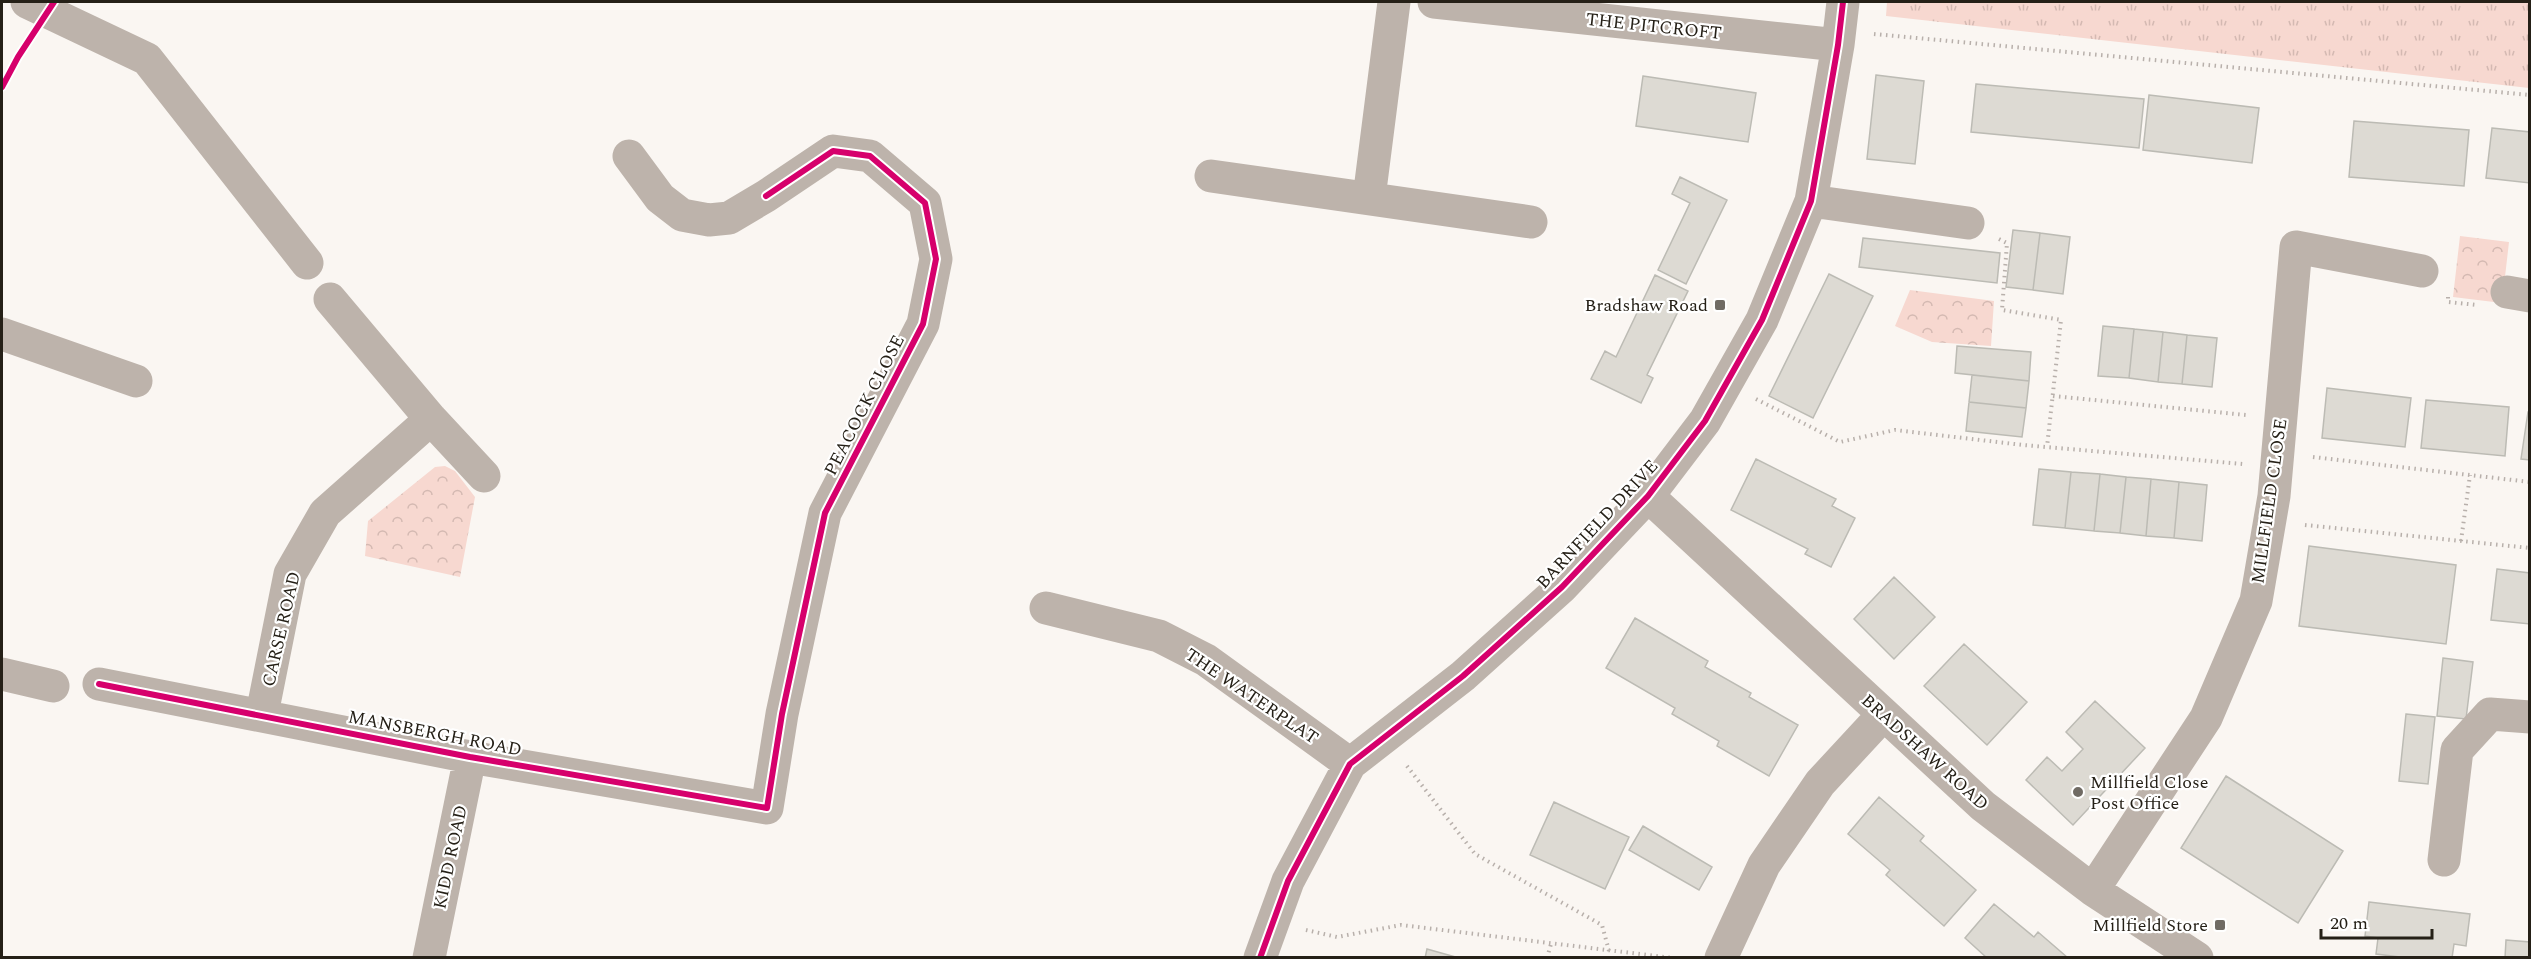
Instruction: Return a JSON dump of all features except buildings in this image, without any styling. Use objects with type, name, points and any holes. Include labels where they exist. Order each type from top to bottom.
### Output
[{"type":"street","points":[[27,2],[147,59],[307,263]]},
{"type":"street","points":[[1369,198],[1394,2]]},
{"type":"street","name":"THE PITCROFT","points":[[1434,2],[1840,26]]},
{"type":"street","name":"BARNFIELD DRIVE","points":[[1260,957],[1288,881],[1350,764],[1463,676],[1553,595],[1648,496],[1706,421],[1762,320],[1811,201],[1840,26]]},
{"type":"street","name":"PEACOCK CLOSE","points":[[629,156],[660,198],[682,215],[708,220],[729,218],[832,151],[870,156],[925,203],[936,260],[923,324],[825,513],[783,714],[767,808]]},
{"type":"street","points":[[1211,176],[1531,222]]},
{"type":"street","points":[[1811,201],[1968,223]]},
{"type":"street","name":"MILLFIELD CLOSE","points":[[2092,890],[2206,718],[2256,601],[2277,460],[2296,247],[2422,271]]},
{"type":"street","points":[[330,298],[431,420],[484,476]]},
{"type":"street","points":[[2,334],[136,381]]},
{"type":"street","name":"CARSE ROAD","points":[[261,714],[290,574],[325,513],[431,420]]},
{"type":"street","name":"BRADSHAW ROAD","points":[[1648,496],[1983,806],[2092,890],[2197,957]]},
{"type":"street","name":"THE WATERPLAT","points":[[1046,608],[1159,636],[1206,660],[1350,764]]},
{"type":"street","points":[[2,674],[53,686]]},
{"type":"street","name":"MANSBERGH ROAD","points":[[99,684],[261,714],[470,757],[767,808]]},
{"type":"street","points":[[2444,860],[2457,750],[2490,714],[2529,717]]},
{"type":"street","points":[[1721,957],[1764,865],[1820,783],[1883,715]]},
{"type":"street","name":"KIDD ROAD","points":[[429,957],[470,757]]},
{"type":"path","points":[[1840,26],[2529,95]]},
{"type":"path","points":[[1968,223],[2007,243],[2002,310],[2061,320],[2047,447]]},
{"type":"path","points":[[2422,271],[2450,285],[2448,302],[2505,309],[2518,294]]},
{"type":"path","points":[[1727,384],[1840,441],[1895,430],[2047,447],[2277,460],[2470,475],[2529,482]]},
{"type":"path","points":[[2053,396],[2281,418]]},
{"type":"path","points":[[2461,541],[2470,475]]},
{"type":"path","points":[[2269,521],[2529,548]]},
{"type":"path","points":[[1385,737],[1475,854],[1602,925],[1609,951]]},
{"type":"path","points":[[1272,922],[1337,937],[1401,925],[1673,957]]},
{"type":"path","points":[[1547,957],[1551,944]]},
{"type":"green space","points":[[1887,2],[2529,2],[2529,88],[1886,16]]},
{"type":"green space","points":[[2460,236],[2509,242],[2502,303],[2453,297]]},
{"type":"green space","points":[[1910,290],[1994,301],[1991,346],[1932,342],[1895,326]]},
{"type":"green space","points":[[445,466],[455,471],[475,497],[460,577],[365,556],[368,521],[435,467]]},
{"type":"cycle path","points":[[2,87],[18,57],[54,2]]},
{"type":"cycle path","points":[[1260,958],[1288,881],[1350,764],[1463,676],[1562,587],[1648,496],[1705,421],[1762,320],[1811,201],[1838,45],[1843,2]]},
{"type":"cycle path","points":[[99,684],[470,757],[767,808],[782,714],[825,513],[923,324],[936,259],[925,203],[870,156],[833,151],[766,196]]},
{"type":"place","name":"Bradshaw Road","points":[[1720,305]]},
{"type":"place","name":"Millfield Close Post Office","points":[[2078,792]]},
{"type":"place","name":"Millfield Store","points":[[2220,925]]}]
